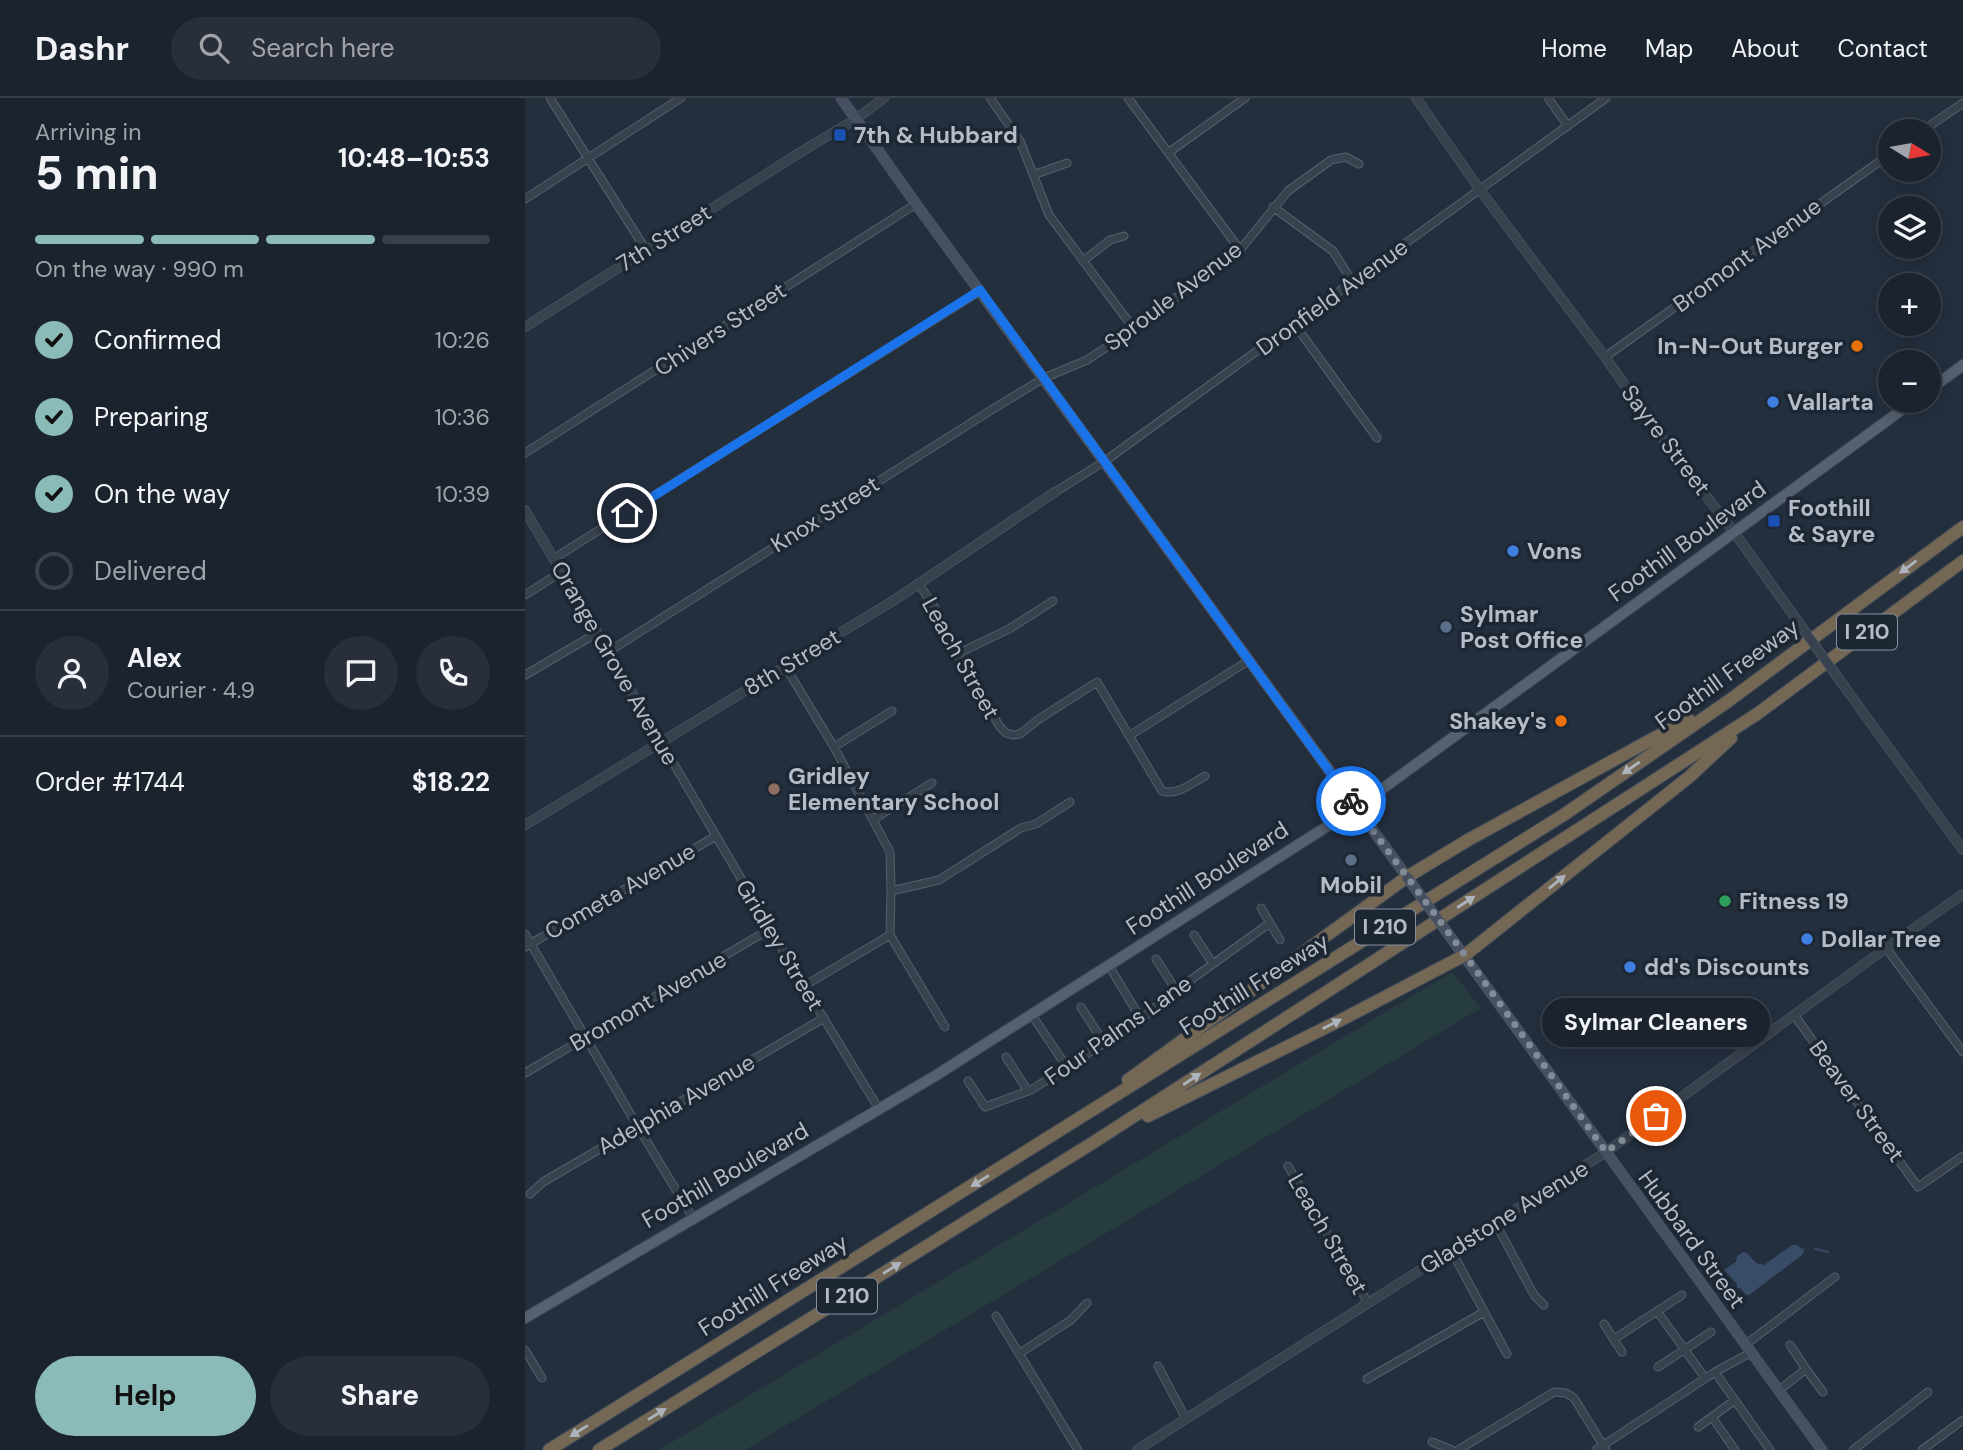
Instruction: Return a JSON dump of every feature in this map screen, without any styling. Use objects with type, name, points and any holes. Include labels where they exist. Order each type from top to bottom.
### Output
[{"type":"highway","name":"Foothill Freeway","points":[[548,1450],[1565,814],[1727,702],[1963,527]]},
{"type":"highway","name":"Foothill Freeway","points":[[599,1450],[1094,1142],[1757,714],[1963,561]]},
{"type":"highway","points":[[1038,1145],[1407,877],[1542,799],[1727,702]]},
{"type":"highway","points":[[1094,1142],[1341,1020],[1465,955],[1689,777],[1757,714]]},
{"type":"main road","name":"Hubbard Street","points":[[841,98],[1822,1450]]},
{"type":"main road","points":[[1941,381],[1963,365]]},
{"type":"main road","name":"Foothill Boulevard","points":[[525,1318],[879,1109],[1356,808],[1898,413]]},
{"type":"street","points":[[550,98],[646,250]]},
{"type":"street","points":[[525,199],[681,98]]},
{"type":"street","name":"7th Street","points":[[525,327],[856,119],[884,98]]},
{"type":"street","points":[[990,98],[1020,141],[1049,215],[1134,329]]},
{"type":"street","points":[[1128,98],[1240,250]]},
{"type":"street","points":[[1168,153],[1245,98]]},
{"type":"street","name":"Sayre Street","points":[[1416,98],[1480,190],[1734,532],[1963,850]]},
{"type":"street","points":[[1548,98],[1568,125]]},
{"type":"street","name":"Dronfield Avenue","points":[[1055,492],[1105,461],[1607,98]]},
{"type":"street","points":[[1940,119],[1963,103]]},
{"type":"street","name":"Sproule Avenue","points":[[1044,379],[1087,360],[1134,329],[1240,250],[1288,191],[1331,160],[1346,158],[1359,164]]},
{"type":"street","name":"Bromont Avenue","points":[[1605,357],[1878,162]]},
{"type":"street","points":[[1033,175],[1067,163]]},
{"type":"street","name":"Chivers Street","points":[[525,453],[916,204]]},
{"type":"street","points":[[1273,207],[1332,251],[1352,281]]},
{"type":"street","points":[[1083,261],[1110,240],[1124,236]]},
{"type":"street","points":[[553,559],[980,290]]},
{"type":"street","points":[[1295,325],[1377,438]]},
{"type":"street","name":"Knox Street","points":[[608,652],[1044,379]]},
{"type":"street","name":"8th Street","points":[[525,825],[896,598],[1055,492]]},
{"type":"street","name":"Orange Grove Avenue","points":[[525,510],[683,779]]},
{"type":"street","points":[[525,595],[561,572]]},
{"type":"street","name":"Leach Street","points":[[918,583],[935,608],[957,654],[1006,733],[1013,736],[1020,734],[1097,682],[1129,736]]},
{"type":"street","points":[[957,654],[1009,629],[1053,601]]},
{"type":"street","points":[[525,675],[597,633]]},
{"type":"street","points":[[1205,776],[1175,793],[1162,791],[1129,736],[1248,661]]},
{"type":"street","points":[[785,666],[834,747],[890,852],[890,935],[945,1027]]},
{"type":"street","points":[[834,747],[892,711]]},
{"type":"street","name":"Gridley Street","points":[[683,779],[879,1109]]},
{"type":"street","points":[[874,819],[932,783]]},
{"type":"street","points":[[891,891],[939,880],[1021,828],[1035,824],[1070,802]]},
{"type":"street","name":"Cometa Avenue","points":[[528,945],[716,836]]},
{"type":"street","name":"Gladstone Avenue","points":[[1137,1450],[1606,1152],[1963,894]]},
{"type":"street","points":[[1261,908],[1280,940]]},
{"type":"street","name":"Four Palms Lane","points":[[968,1081],[985,1107],[1028,1091],[1141,1019],[1176,990],[1270,923]]},
{"type":"street","name":"Bromont Avenue","points":[[525,1073],[770,929]]},
{"type":"street","points":[[525,934],[528,945],[693,1217]]},
{"type":"street","points":[[804,986],[890,935]]},
{"type":"street","points":[[1194,935],[1213,964]]},
{"type":"street","points":[[1886,948],[1963,1052]]},
{"type":"street","points":[[1156,959],[1176,990]]},
{"type":"street","points":[[1109,966],[1141,1019]]},
{"type":"street","points":[[1081,1007],[1104,1043]]},
{"type":"street","points":[[1031,1014],[1067,1067]]},
{"type":"street","name":"Beaver Street","points":[[1795,1016],[1918,1187],[1963,1156]]},
{"type":"street","name":"Adelphia Avenue","points":[[530,1194],[544,1182],[824,1018]]},
{"type":"street","points":[[1006,1057],[1028,1091]]},
{"type":"street","name":"Leach Street","points":[[1288,1166],[1368,1303]]},
{"type":"street","points":[[1495,1222],[1534,1295],[1544,1305]]},
{"type":"street","points":[[1451,1250],[1507,1354]]},
{"type":"street","points":[[1458,1450],[1554,1392],[1566,1393],[1574,1398],[1602,1449],[1747,1349],[1835,1277]]},
{"type":"street","points":[[1613,1339],[1682,1295]]},
{"type":"street","points":[[1020,1353],[1071,1320],[1087,1303]]},
{"type":"street","points":[[1657,1311],[1705,1378]]},
{"type":"street","points":[[1367,1380],[1484,1312]]},
{"type":"street","points":[[996,1316],[1078,1450]]},
{"type":"street","points":[[1604,1324],[1622,1352]]},
{"type":"street","points":[[1658,1367],[1711,1332]]},
{"type":"street","points":[[1790,1345],[1823,1392]]},
{"type":"street","points":[[525,1350],[542,1378]]},
{"type":"street","points":[[1158,1366],[1186,1419]]},
{"type":"street","points":[[1778,1391],[1806,1369]]},
{"type":"street","points":[[1715,1372],[1770,1450]]},
{"type":"street","points":[[1853,1450],[1928,1392]]},
{"type":"street","points":[[1699,1427],[1735,1400]]},
{"type":"street","points":[[1712,1417],[1735,1450]]},
{"type":"street","points":[[1921,1450],[1963,1420]]},
{"type":"street","points":[[1432,1442],[1452,1450]]},
{"type":"green space","points":[[1452,972],[1481,1008],[745,1450],[659,1450]]},
{"type":"water","points":[[1792,1245],[1805,1248],[1802,1255],[1749,1295],[1740,1288],[1737,1289],[1737,1284],[1724,1270],[1736,1262],[1737,1256],[1743,1252],[1756,1263],[1764,1265]]},
{"type":"waterway","points":[[1815,1249],[1828,1252]]},
{"type":"way so far","points":[[1351,801],[1606,1152],[1656,1116]]},
{"type":"place","name":"7th & Hubbard","points":[[840,135]]},
{"type":"place","name":"In-N-Out Burger","points":[[1857,346]]},
{"type":"place","name":"Vallarta","points":[[1773,402]]},
{"type":"place","name":"Foothill & Sayre","points":[[1774,521]]},
{"type":"place","name":"Vons","points":[[1513,551]]},
{"type":"place","name":"Sylmar Post Office","points":[[1446,627]]},
{"type":"place","name":"Shakey's","points":[[1561,721]]},
{"type":"place","name":"Gridley Elementary School","points":[[774,789]]},
{"type":"place","name":"Mobil","points":[[1351,860]]},
{"type":"place","name":"Fitness 19","points":[[1725,901]]},
{"type":"place","name":"Dollar Tree","points":[[1807,939]]},
{"type":"place","name":"dd's Discounts","points":[[1630,967]]},
{"type":"place","name":"Sylmar Cleaners","points":[[1656,1116]]},
{"type":"route","points":[[627,513],[980,290],[1351,801]]}]
